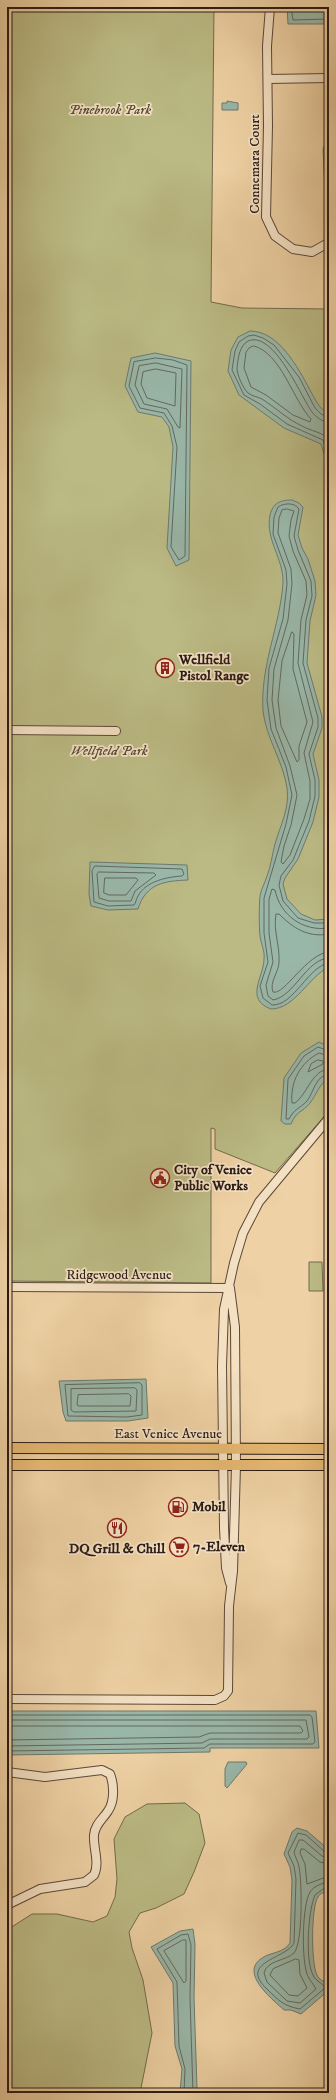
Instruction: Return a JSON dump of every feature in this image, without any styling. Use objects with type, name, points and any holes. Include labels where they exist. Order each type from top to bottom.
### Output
[{"type":"main road","name":"East Venice Avenue","points":[[7,1448],[329,1448]]},
{"type":"main road","points":[[7,1453],[43,1454],[62,1448]]},
{"type":"main road","points":[[7,1465],[329,1465]]},
{"type":"street","name":"Connemara Court","points":[[270,7],[267,46],[268,126],[265,209],[267,222],[278,239],[293,249],[312,252],[328,242]]},
{"type":"street","points":[[268,79],[329,78]]},
{"type":"street","points":[[7,730],[116,731]]},
{"type":"street","points":[[231,1587],[226,1568],[222,1448],[224,1309],[230,1288],[236,1253],[253,1212],[274,1181],[329,1118]]},
{"type":"street","name":"Ridgewood Avenue","points":[[7,1287],[230,1288]]},
{"type":"street","points":[[7,1699],[214,1700],[221,1698],[226,1694],[229,1685],[236,1466],[235,1327],[230,1288]]},
{"type":"street","points":[[7,1772],[46,1777],[102,1770],[110,1774],[113,1785],[111,1805],[98,1823],[94,1833],[97,1865],[94,1875],[85,1882],[40,1889],[7,1905]]},
{"type":"green space","points":[[7,7],[214,7],[211,302],[242,308],[329,309],[329,1111],[275,1173],[215,1149],[215,1129],[211,1128],[211,1283],[7,1281]]},
{"type":"green space","points":[[309,1262],[322,1262],[323,1291],[309,1291]]},
{"type":"green space","points":[[185,1803],[199,1814],[205,1843],[194,1872],[184,1894],[156,1908],[140,1913],[129,1932],[132,1948],[143,1980],[152,2033],[140,2093],[7,2093],[7,1930],[32,1914],[57,1914],[93,1922],[107,1916],[115,1897],[117,1879],[114,1839],[125,1817],[147,1804]]},
{"type":"water","points":[[287,7],[329,7],[329,22],[327,24],[288,24]]},
{"type":"water","points":[[227,101],[238,103],[238,110],[222,110],[222,103],[227,103]]},
{"type":"water","points":[[328,136],[329,213],[326,213],[323,149]]},
{"type":"water","points":[[250,331],[270,337],[279,344],[300,372],[318,404],[329,414],[329,469],[321,444],[284,428],[239,395],[228,371],[231,350],[238,337]]},
{"type":"water","points":[[155,353],[191,361],[189,560],[176,566],[167,548],[173,447],[169,427],[162,417],[138,412],[125,386],[131,358]]},
{"type":"water","points":[[292,500],[299,503],[303,507],[298,535],[315,581],[316,595],[310,621],[307,663],[322,717],[322,728],[313,754],[319,780],[319,797],[313,822],[298,859],[285,878],[283,884],[287,899],[301,914],[315,920],[329,919],[329,967],[315,977],[295,998],[287,1004],[280,1008],[271,1009],[263,1005],[257,994],[257,987],[263,966],[264,956],[260,939],[260,896],[284,817],[288,795],[285,778],[267,731],[263,711],[264,678],[278,615],[283,583],[283,574],[272,541],[269,524],[271,511],[275,505],[284,501]]},
{"type":"water","points":[[90,862],[187,865],[188,880],[172,881],[157,885],[146,894],[138,909],[108,910],[91,906],[89,894]]},
{"type":"water","points":[[319,1042],[329,1047],[329,1078],[320,1086],[310,1103],[295,1116],[291,1124],[285,1124],[281,1121],[284,1078],[301,1053]]},
{"type":"water","points":[[146,1379],[148,1418],[128,1421],[66,1421],[63,1412],[59,1381]]},
{"type":"water","points":[[7,1711],[316,1711],[319,1748],[210,1748],[210,1752],[7,1755]]},
{"type":"water","points":[[228,1762],[246,1762],[247,1764],[227,1788],[225,1786],[225,1769]]},
{"type":"water","points":[[297,1828],[307,1831],[329,1850],[329,1891],[320,1895],[316,1903],[313,1923],[313,1948],[317,1975],[329,1984],[329,1990],[301,2014],[291,2010],[284,2010],[271,1998],[258,1983],[254,1968],[258,1961],[268,1955],[283,1950],[290,1943],[292,1880],[290,1867],[284,1854],[292,1832]]},
{"type":"water","points":[[193,1929],[195,1944],[194,1998],[197,2088],[196,2093],[180,2093],[182,2069],[175,2046],[173,1983],[151,1947],[180,1931]]},
{"type":"place","name":"Wellfield Pistol Range","points":[[165,668]]},
{"type":"place","name":"City of Venice Public Works","points":[[160,1178]]},
{"type":"place","name":"Mobil","points":[[178,1507]]},
{"type":"place","name":"DQ Grill & Chill","points":[[117,1528]]},
{"type":"place","name":"7-Eleven","points":[[179,1547]]},
{"type":"park label","name":"Pinebrook Park","points":[[110,110]]},
{"type":"park label","name":"Wellfield Park","points":[[109,751]]}]
